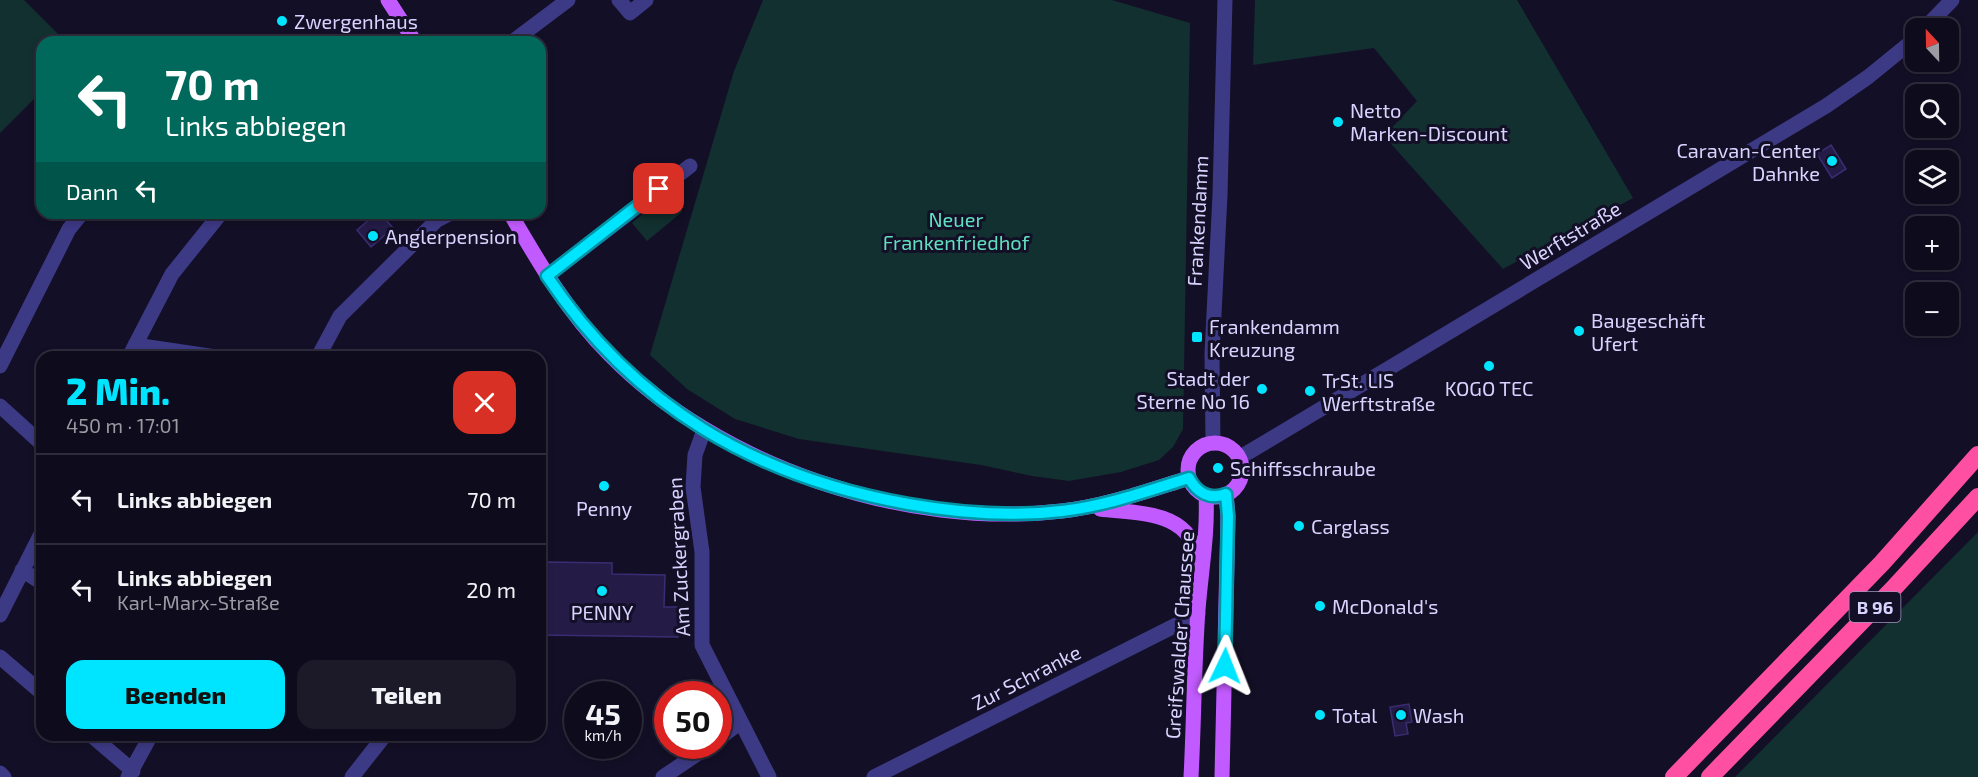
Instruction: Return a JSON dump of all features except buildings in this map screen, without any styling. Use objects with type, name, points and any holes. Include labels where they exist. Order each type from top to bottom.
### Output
[{"type":"highway","name":"B 96","points":[[1674,777],[1882,563],[1978,455]]},
{"type":"highway","name":"B 96","points":[[1710,777],[1892,590],[1978,497]]},
{"type":"main road","points":[[388,0],[412,36]]},
{"type":"main road","points":[[514,219],[547,276],[585,328],[609,354],[653,394],[704,430],[781,469],[888,500],[940,509],[1011,514],[1091,507],[1189,478]]},
{"type":"main road","points":[[1213,443],[1228,447],[1239,458],[1242,468],[1240,478],[1235,488],[1226,494],[1206,495],[1193,486],[1189,478],[1189,462],[1193,455],[1205,445],[1213,443]]},
{"type":"main road","points":[[1222,777],[1228,516],[1226,494]]},
{"type":"main road","name":"Greifswalder Chaussee","points":[[1191,777],[1198,614],[1201,570],[1207,542],[1206,495]]},
{"type":"main road","points":[[1091,507],[1159,517],[1178,523],[1197,546],[1201,570]]},
{"type":"street","points":[[520,36],[568,0]]},
{"type":"street","points":[[619,0],[630,13],[646,0]]},
{"type":"street","name":"Frankendamm","points":[[1213,443],[1212,354],[1220,205],[1225,0]]},
{"type":"street","points":[[1934,18],[1952,0]]},
{"type":"street","name":"Werftstraße","points":[[1239,458],[1826,106],[1868,77],[1905,47]]},
{"type":"street","points":[[547,276],[690,166]]},
{"type":"street","points":[[0,366],[69,229],[77,219]]},
{"type":"street","points":[[132,351],[172,274],[216,219]]},
{"type":"street","points":[[321,351],[340,316],[439,219]]},
{"type":"street","points":[[0,406],[36,439]]},
{"type":"street","name":"Am Zuckergraben","points":[[704,430],[695,455],[693,487],[702,552],[702,645],[769,777]]},
{"type":"street","points":[[0,615],[36,543]]},
{"type":"street","points":[[22,570],[36,579]]},
{"type":"street","name":"Zur Schranke","points":[[874,777],[1198,614]]},
{"type":"street","points":[[0,657],[36,688]]},
{"type":"street","points":[[732,729],[741,722]]},
{"type":"street","points":[[97,741],[131,774],[148,741]]},
{"type":"street","points":[[352,777],[380,741]]},
{"type":"street","points":[[663,777],[690,759]]},
{"type":"street","points":[[0,773],[4,777]]},
{"type":"green space","points":[[0,0],[24,0],[60,36],[36,36],[36,97],[0,133]]},
{"type":"green space","name":"Neuer Frankenfriedhof","points":[[763,0],[1112,0],[1190,23],[1183,429],[1173,447],[1159,460],[1121,472],[1069,481],[981,465],[799,439],[735,419],[687,389],[650,355],[734,71]]},
{"type":"green space","points":[[1255,0],[1517,0],[1633,198],[1503,269],[1384,136],[1417,101],[1374,48],[1253,65]]},
{"type":"green space","points":[[671,197],[681,204],[682,212],[647,241],[632,223],[652,206]]},
{"type":"green space","points":[[1978,532],[1978,777],[1735,777]]},
{"type":"place","name":"Zwergenhaus","points":[[282,21]]},
{"type":"place","name":"Netto Marken-Discount","points":[[1338,122]]},
{"type":"place","name":"Caravan-Center Dahnke","points":[[1832,161]]},
{"type":"place","name":"Anglerpension","points":[[373,236]]},
{"type":"place","name":"Baugeschäft Ufert","points":[[1579,331]]},
{"type":"place","name":"Frankendamm Kreuzung","points":[[1197,337]]},
{"type":"place","name":"KOGO TEC","points":[[1489,366]]},
{"type":"place","name":"Stadt der Sterne No 16","points":[[1262,389]]},
{"type":"place","name":"TrSt. LIS Werftstraße","points":[[1310,391]]},
{"type":"place","name":"Schiffsschraube","points":[[1218,468]]},
{"type":"place","name":"Penny","points":[[604,486]]},
{"type":"place","name":"Carglass","points":[[1299,526]]},
{"type":"place","name":"PENNY","points":[[602,591]]},
{"type":"place","name":"McDonald's","points":[[1320,606]]},
{"type":"place","name":"Total","points":[[1320,715]]},
{"type":"place","name":"Wash","points":[[1401,715]]},
{"type":"route","points":[[659,189],[547,276],[585,328],[609,354],[653,394],[704,430],[781,469],[888,500],[975,513],[1045,513],[1091,507],[1129,498],[1189,478],[1193,486],[1206,495],[1226,494],[1228,516],[1225,666]]}]
